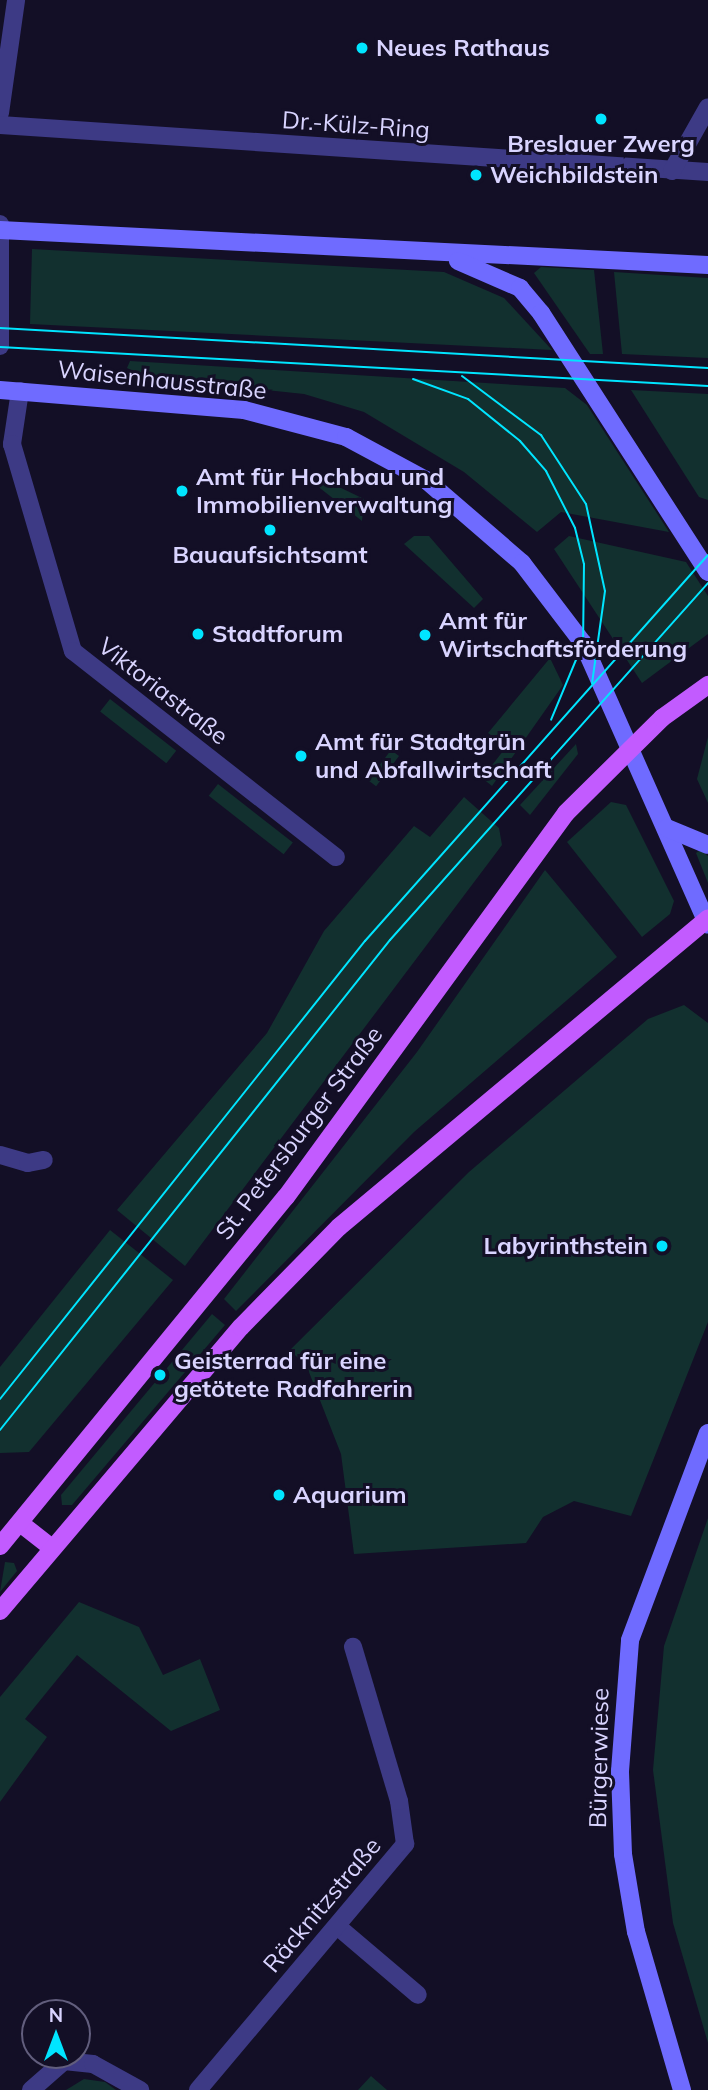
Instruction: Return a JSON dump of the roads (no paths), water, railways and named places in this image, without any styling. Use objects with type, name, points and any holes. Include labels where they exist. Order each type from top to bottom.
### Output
[{"type":"main road","points":[[0,230],[708,265]]},
{"type":"main road","points":[[421,251],[487,268],[520,288],[708,572]]},
{"type":"main road","name":"Waisenhausstraße","points":[[0,390],[244,410],[346,437],[388,456],[453,501],[557,602],[632,745],[707,921]]},
{"type":"main road","name":"St. Petersburger Straße","points":[[0,1546],[286,1197],[539,847],[632,745],[708,685]]},
{"type":"main road","points":[[667,828],[708,845]]},
{"type":"main road","points":[[0,1611],[241,1327],[339,1227],[707,921]]},
{"type":"main road","name":"Bürgerwiese","points":[[682,2090],[636,1932],[623,1854],[620,1757],[630,1640],[708,1433]]},
{"type":"main road","points":[[20,1523],[52,1548]]},
{"type":"street","points":[[0,113],[16,0]]},
{"type":"street","points":[[672,171],[708,107]]},
{"type":"street","name":"Dr.-Külz-Ring","points":[[0,125],[708,172]]},
{"type":"street","points":[[0,224],[0,346]]},
{"type":"street","name":"Viktoriastraße","points":[[20,391],[12,444],[73,651],[336,858]]},
{"type":"street","points":[[0,1155],[28,1163],[44,1160]]},
{"type":"street","name":"Räcknitzstraße","points":[[198,2090],[405,1844],[399,1801],[353,1647]]},
{"type":"street","points":[[337,1926],[418,1995]]},
{"type":"street","points":[[31,2090],[64,2061],[93,2064],[140,2090]]},
{"type":"tram line","points":[[0,328],[708,368]]},
{"type":"tram line","points":[[0,347],[708,386]]},
{"type":"tram line","points":[[462,376],[541,435],[586,504],[605,591],[592,683]]},
{"type":"tram line","points":[[413,379],[468,399],[520,441],[546,471],[575,528],[584,564],[583,643],[551,720]]},
{"type":"tram line","points":[[0,1399],[365,941],[708,555]]},
{"type":"tram line","points":[[0,1430],[390,940],[708,583]]},
{"type":"place","name":"Neues Rathaus","points":[[362,48]]},
{"type":"place","name":"Breslauer Zwerg","points":[[601,119]]},
{"type":"place","name":"Weichbildstein","points":[[476,175]]},
{"type":"place","name":"Amt für Hochbau und Immobilienverwaltung","points":[[182,491]]},
{"type":"place","name":"Bauaufsichtsamt","points":[[270,530]]},
{"type":"place","name":"Stadtforum","points":[[198,634]]},
{"type":"place","name":"Amt für Wirtschaftsförderung","points":[[425,635]]},
{"type":"place","name":"Amt für Stadtgrün und Abfallwirtschaft","points":[[301,756]]},
{"type":"place","name":"Labyrinthstein","points":[[662,1246]]},
{"type":"place","name":"Geisterrad für eine getötete Radfahrerin","points":[[160,1375]]},
{"type":"place","name":"Aquarium","points":[[279,1495]]}]
